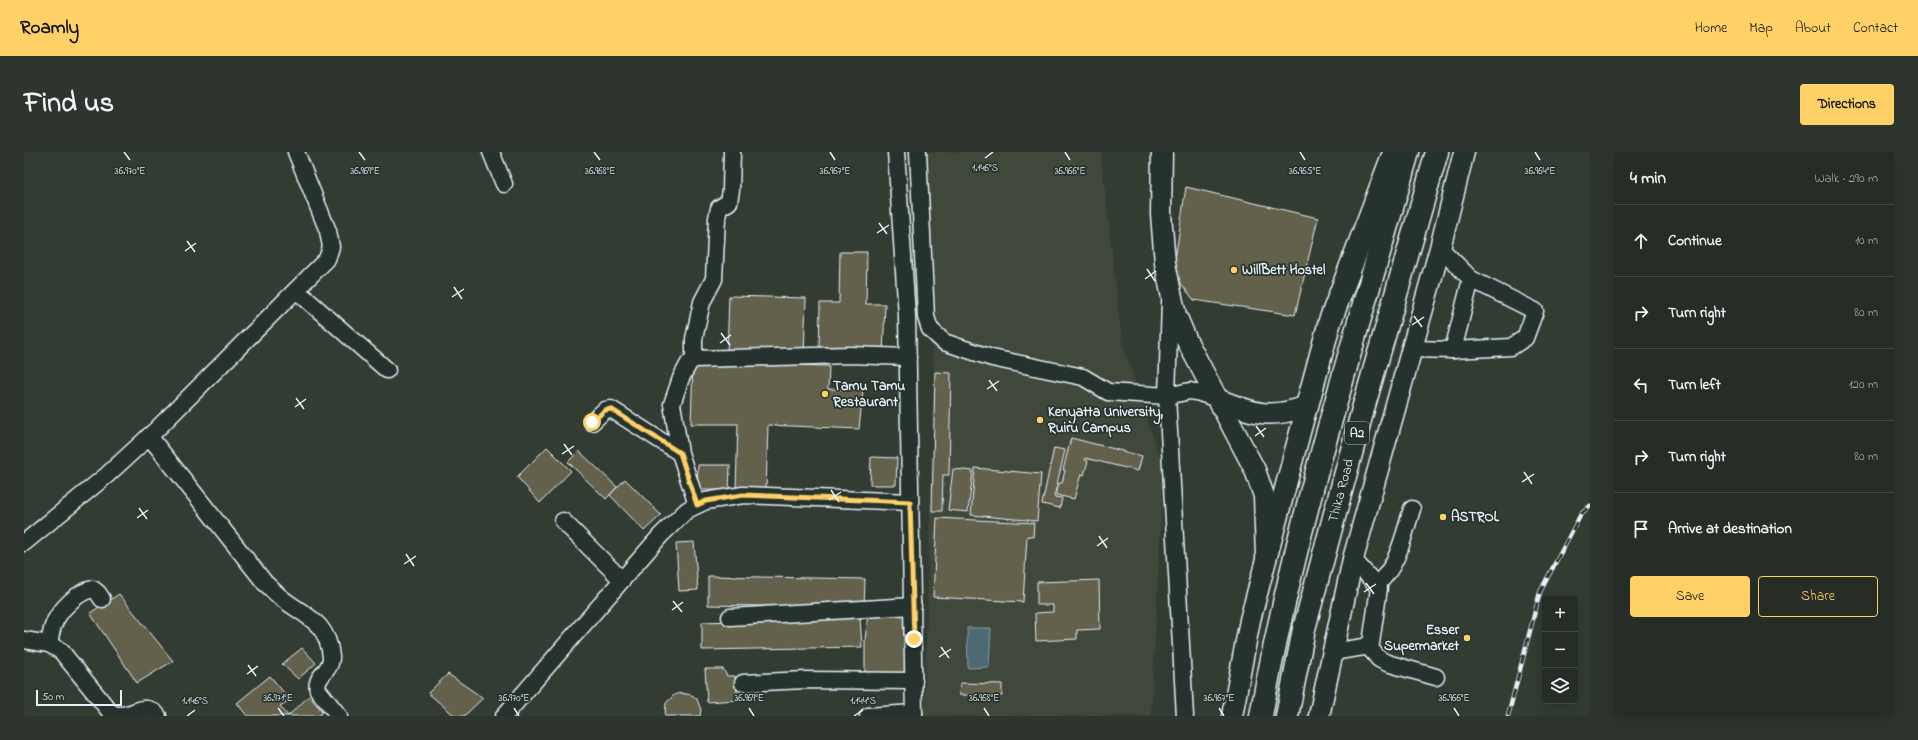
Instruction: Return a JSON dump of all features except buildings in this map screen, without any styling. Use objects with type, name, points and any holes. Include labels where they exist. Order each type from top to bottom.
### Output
[{"type":"highway","points":[[1307,406],[1330,322],[1357,247],[1392,158],[1396,152]]},
{"type":"highway","name":"Thika Road","points":[[1261,716],[1272,653],[1328,430],[1408,152]]},
{"type":"highway","name":"Thika Road","points":[[1287,716],[1304,629],[1363,409],[1437,152]]},
{"type":"main road","points":[[1162,152],[1161,214],[1165,263],[1176,315],[1187,341],[1255,470],[1264,496],[1266,556]]},
{"type":"main road","name":"Thika Road","points":[[1319,716],[1353,559],[1440,248],[1464,152]]},
{"type":"main road","points":[[1217,399],[1248,411],[1267,415],[1288,414],[1307,406]]},
{"type":"main road","points":[[1232,716],[1250,620],[1307,406]]},
{"type":"street","points":[[24,543],[106,475],[150,436],[327,259],[331,247],[328,231],[296,152]]},
{"type":"street","points":[[491,152],[504,184]]},
{"type":"street","points":[[694,358],[694,339],[702,302],[714,279],[717,218],[719,208],[729,202],[731,190],[732,152]]},
{"type":"street","points":[[868,716],[914,714],[907,309],[896,152]]},
{"type":"street","points":[[918,152],[926,317],[930,329],[937,337],[944,342],[992,358],[1083,377],[1108,392],[1168,396],[1190,391],[1217,399]]},
{"type":"street","points":[[1411,349],[1452,350],[1511,347],[1525,338],[1535,310],[1471,279],[1440,248]]},
{"type":"street","points":[[1452,350],[1471,279]]},
{"type":"street","points":[[296,290],[387,370]]},
{"type":"street","points":[[1171,293],[1168,396],[1184,716]]},
{"type":"street","points":[[697,505],[680,453],[672,404],[681,378],[689,363],[694,358],[850,355],[908,357]]},
{"type":"street","points":[[592,422],[605,410],[611,409],[680,453]]},
{"type":"street","points":[[150,436],[265,583],[279,596],[317,622],[323,630],[331,656],[330,663],[318,680],[317,685],[318,690],[339,716]]},
{"type":"street","points":[[504,716],[661,535],[687,510],[706,501],[743,495],[910,502]]},
{"type":"street","points":[[1377,584],[1386,577],[1395,560],[1412,509]]},
{"type":"street","points":[[563,521],[622,580]]},
{"type":"street","points":[[1332,652],[1368,646],[1371,643],[1379,592],[1377,584],[1353,559]]},
{"type":"street","points":[[49,644],[53,625],[61,612],[73,600],[86,590],[93,589],[102,599]]},
{"type":"street","points":[[730,617],[913,606]]},
{"type":"street","points":[[24,640],[49,644],[61,651],[111,713],[121,715],[145,708],[154,711],[158,716]]},
{"type":"street","points":[[1368,646],[1379,659],[1387,663],[1436,677]]},
{"type":"street","points":[[743,683],[806,680],[914,681]]},
{"type":"shaded area","name":"Kenyatta University, Ruiru Campus","points":[[908,152],[1101,152],[1122,342],[1164,470],[1151,716],[924,716],[934,369]]},
{"type":"water","points":[[967,628],[991,628],[989,667],[968,668]]},
{"type":"railway","points":[[1508,716],[1540,592],[1581,514],[1590,506]]},
{"type":"place","name":"WillBett Hostel","points":[[1234,270]]},
{"type":"place","name":"Tamu Tamu Restaurant","points":[[825,394]]},
{"type":"place","name":"Kenyatta University, Ruiru Campus","points":[[1040,420]]},
{"type":"place","name":"ASTROL","points":[[1443,517]]},
{"type":"place","name":"Esser Supermarket","points":[[1467,638]]},
{"type":"route","points":[[592,422],[605,410],[611,409],[680,453],[697,505],[706,501],[743,495],[910,502],[914,639]]}]
